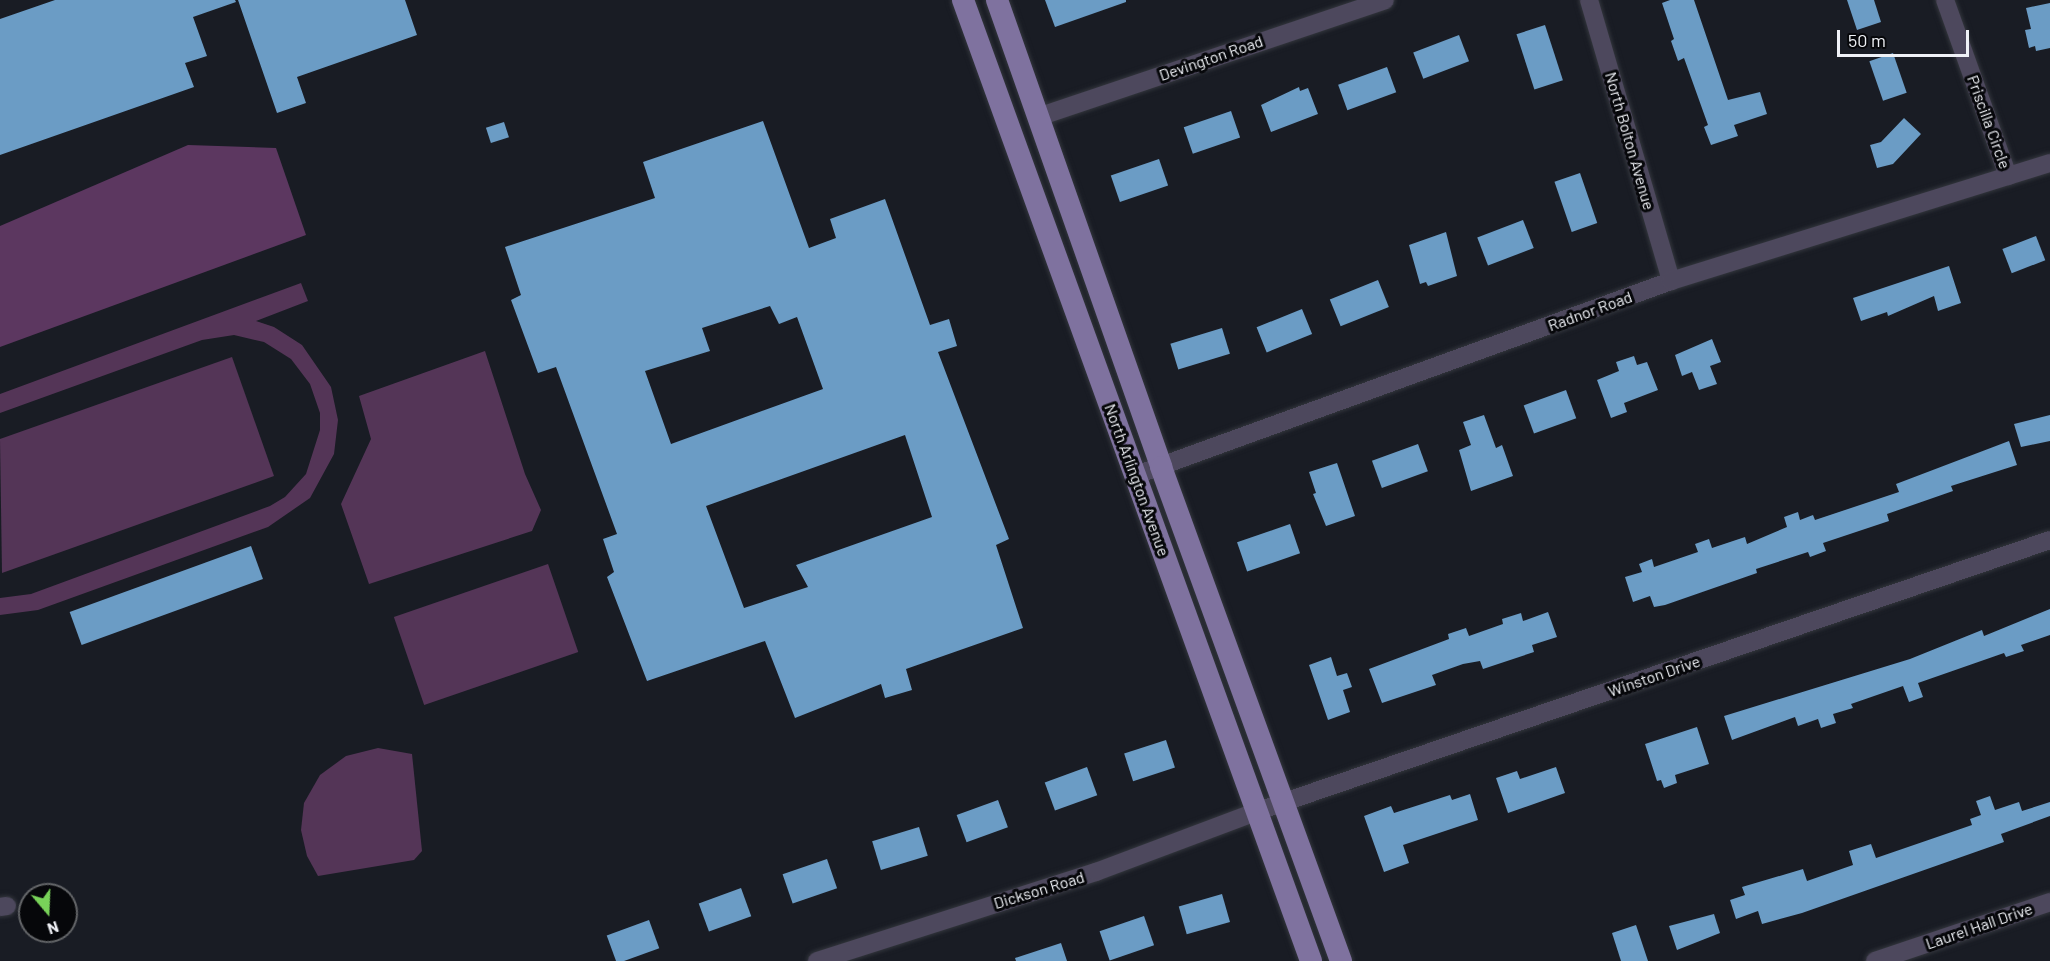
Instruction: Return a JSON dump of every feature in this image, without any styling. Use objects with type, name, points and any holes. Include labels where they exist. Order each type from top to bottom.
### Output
[{"type":"main road","name":"North Arlington Avenue","points":[[963,0],[1311,961]]},
{"type":"main road","name":"North Arlington Avenue","points":[[997,0],[1161,467],[1286,802],[1341,961]]},
{"type":"street","name":"Devington Road","points":[[1038,117],[1385,0]]},
{"type":"street","name":"North Bolton Avenue","points":[[1589,0],[1671,281]]},
{"type":"street","name":"Priscilla Circle","points":[[1945,0],[2008,176]]},
{"type":"street","name":"Radnor Road","points":[[1136,475],[1671,281],[2050,163]]},
{"type":"street","name":"Winston Drive","points":[[1258,812],[2050,540]]},
{"type":"street","name":"Dickson Road","points":[[817,961],[1086,876],[1258,812]]},
{"type":"street","name":"Laurel Hall Drive","points":[[1875,961],[2050,902]]},
{"type":"shaded area","points":[[188,145],[276,148],[306,235],[0,347],[0,226]]},
{"type":"shaded area","points":[[301,283],[308,301],[256,321],[274,327],[302,345],[331,387],[338,420],[334,454],[310,498],[268,527],[38,610],[0,615],[0,598],[31,594],[270,506],[285,497],[306,474],[320,430],[320,413],[310,384],[291,359],[264,342],[234,335],[202,340],[0,413],[0,394]]},
{"type":"shaded area","points":[[485,351],[525,474],[541,510],[532,531],[369,584],[341,504],[371,439],[359,396]]},
{"type":"shaded area","points":[[232,357],[274,476],[2,573],[0,439]]},
{"type":"shaded area","points":[[548,564],[578,652],[424,705],[394,617]]},
{"type":"shaded area","points":[[378,748],[412,754],[422,851],[414,860],[318,876],[307,856],[301,830],[304,803],[320,775],[346,756]]},
{"type":"building","points":[[55,0],[235,0],[236,2],[193,17],[207,56],[185,63],[194,87],[0,155],[0,19]]},
{"type":"building","points":[[238,0],[405,0],[417,35],[297,77],[306,103],[277,113]]},
{"type":"building","points":[[1045,0],[1126,0],[1126,2],[1055,27]]},
{"type":"building","points":[[1670,0],[1694,0],[1728,100],[1760,92],[1767,114],[1734,125],[1738,136],[1711,145],[1704,127],[1708,125],[1684,58],[1678,61],[1671,41],[1674,39],[1662,3]]},
{"type":"building","points":[[1847,0],[1874,0],[1881,22],[1857,30]]},
{"type":"building","points":[[2050,3],[2050,48],[2036,51],[2035,46],[2029,48],[2025,30],[2031,29],[2026,8]]},
{"type":"building","points":[[1545,25],[1563,80],[1534,89],[1516,34]]},
{"type":"building","points":[[1459,35],[1469,61],[1423,79],[1413,53]]},
{"type":"building","points":[[1893,53],[1907,93],[1883,101],[1869,61]]},
{"type":"building","points":[[1387,67],[1396,92],[1347,110],[1338,85]]},
{"type":"building","points":[[1299,87],[1300,91],[1308,88],[1318,114],[1271,132],[1261,105]]},
{"type":"building","points":[[1231,111],[1240,137],[1193,154],[1184,127]]},
{"type":"building","points":[[1904,118],[1921,134],[1893,164],[1877,168],[1870,145],[1881,142]]},
{"type":"building","points":[[763,121],[809,248],[836,238],[830,219],[885,199],[930,325],[949,319],[957,346],[938,352],[1009,539],[996,545],[1023,628],[906,669],[912,690],[885,698],[881,684],[795,718],[765,641],[647,681],[607,577],[614,572],[603,539],[617,534],[556,367],[538,373],[511,300],[521,295],[505,247],[655,198],[643,162]],"holes":[[[770,306],[779,324],[797,317],[823,389],[671,444],[645,371],[710,351],[702,328]],[[905,435],[932,517],[796,565],[808,587],[744,608],[706,506]]]},
{"type":"building","points":[[504,122],[509,137],[491,143],[486,128]]},
{"type":"building","points":[[1159,159],[1168,185],[1120,202],[1111,176]]},
{"type":"building","points":[[1580,173],[1597,223],[1572,232],[1554,182]]},
{"type":"building","points":[[1523,220],[1534,248],[1488,266],[1477,238]]},
{"type":"building","points":[[1446,232],[1457,276],[1428,286],[1426,282],[1420,284],[1409,245]]},
{"type":"building","points":[[2036,236],[2045,260],[2012,273],[2002,249]]},
{"type":"building","points":[[1949,266],[1961,303],[1938,311],[1934,296],[1888,316],[1887,312],[1861,321],[1853,298]]},
{"type":"building","points":[[1378,280],[1389,307],[1341,326],[1330,299]]},
{"type":"building","points":[[1302,309],[1312,334],[1267,352],[1257,327]]},
{"type":"building","points":[[1222,328],[1230,354],[1178,370],[1170,344]]},
{"type":"building","points":[[1712,339],[1721,362],[1710,366],[1717,384],[1699,390],[1692,372],[1682,376],[1675,355]]},
{"type":"building","points":[[1634,356],[1637,365],[1647,362],[1658,390],[1624,403],[1627,412],[1611,418],[1597,380],[1619,371],[1616,362]]},
{"type":"building","points":[[1566,390],[1576,418],[1534,434],[1524,405]]},
{"type":"building","points":[[1484,415],[1496,448],[1502,445],[1513,476],[1471,491],[1459,450],[1471,445],[1463,422]]},
{"type":"building","points":[[2050,415],[2050,441],[2021,447],[2014,424]]},
{"type":"building","points":[[2009,441],[2017,465],[1951,486],[1953,491],[1887,514],[1889,521],[1823,543],[1826,551],[1810,557],[1808,552],[1756,569],[1757,573],[1665,605],[1654,607],[1650,596],[1633,602],[1625,577],[1642,572],[1639,564],[1652,559],[1654,567],[1698,552],[1695,544],[1709,539],[1712,548],[1745,537],[1747,544],[1787,527],[1784,517],[1798,512],[1800,520],[1813,515],[1815,520],[1899,492],[1896,484]]},
{"type":"building","points":[[1418,444],[1428,471],[1382,488],[1372,461]]},
{"type":"building","points":[[1337,463],[1355,516],[1326,526],[1313,494],[1316,493],[1309,472]]},
{"type":"building","points":[[1290,524],[1300,553],[1247,572],[1237,542]]},
{"type":"building","points":[[251,546],[263,579],[82,645],[70,612]]},
{"type":"building","points":[[2050,609],[2050,635],[2021,645],[2024,651],[2006,657],[2004,653],[1918,683],[1923,697],[1909,702],[1903,686],[1851,704],[1853,708],[1833,714],[1836,723],[1821,728],[1818,719],[1798,726],[1795,717],[1732,740],[1724,716],[1910,659],[1982,630],[1984,636]]},
{"type":"building","points":[[1548,612],[1557,637],[1532,645],[1534,652],[1483,669],[1480,661],[1463,664],[1432,675],[1436,685],[1382,703],[1369,669],[1449,639],[1448,634],[1466,628],[1469,636],[1503,624],[1502,619],[1521,613],[1523,621]]},
{"type":"building","points":[[1331,657],[1337,676],[1347,673],[1352,687],[1343,690],[1350,712],[1328,720],[1309,665]]},
{"type":"building","points":[[1697,727],[1709,764],[1675,775],[1677,783],[1664,788],[1661,780],[1657,781],[1645,744]]},
{"type":"building","points":[[1166,740],[1175,768],[1133,781],[1124,754]]},
{"type":"building","points":[[1087,767],[1097,795],[1055,811],[1045,782]]},
{"type":"building","points":[[1556,767],[1565,793],[1508,813],[1496,778],[1517,771],[1520,779]]},
{"type":"building","points":[[1470,794],[1478,820],[1403,845],[1409,863],[1384,872],[1364,816],[1391,806],[1394,813],[1450,795],[1452,800]]},
{"type":"building","points":[[1990,796],[1995,810],[2019,802],[2022,811],[2050,802],[2050,816],[2001,834],[2004,842],[1802,913],[1762,924],[1758,911],[1736,919],[1730,900],[1745,895],[1742,887],[1803,869],[1807,881],[1853,865],[1849,851],[1871,844],[1876,858],[1972,825],[1970,819],[1981,815],[1976,801]]},
{"type":"building","points":[[998,800],[1008,827],[967,842],[957,815]]},
{"type":"building","points":[[919,827],[928,856],[881,870],[872,841]]},
{"type":"building","points":[[827,859],[837,888],[793,904],[783,874]]},
{"type":"building","points":[[741,888],[751,916],[709,932],[699,903]]},
{"type":"building","points":[[1222,894],[1230,922],[1187,934],[1179,906]]},
{"type":"building","points":[[1714,914],[1720,933],[1677,950],[1669,926]]},
{"type":"building","points":[[1144,916],[1154,945],[1110,961],[1100,931]]},
{"type":"building","points":[[649,920],[659,948],[624,961],[616,961],[607,935]]},
{"type":"building","points":[[1636,925],[1648,961],[1621,961],[1612,933]]},
{"type":"building","points":[[1061,943],[1067,961],[1016,961],[1015,958]]}]
